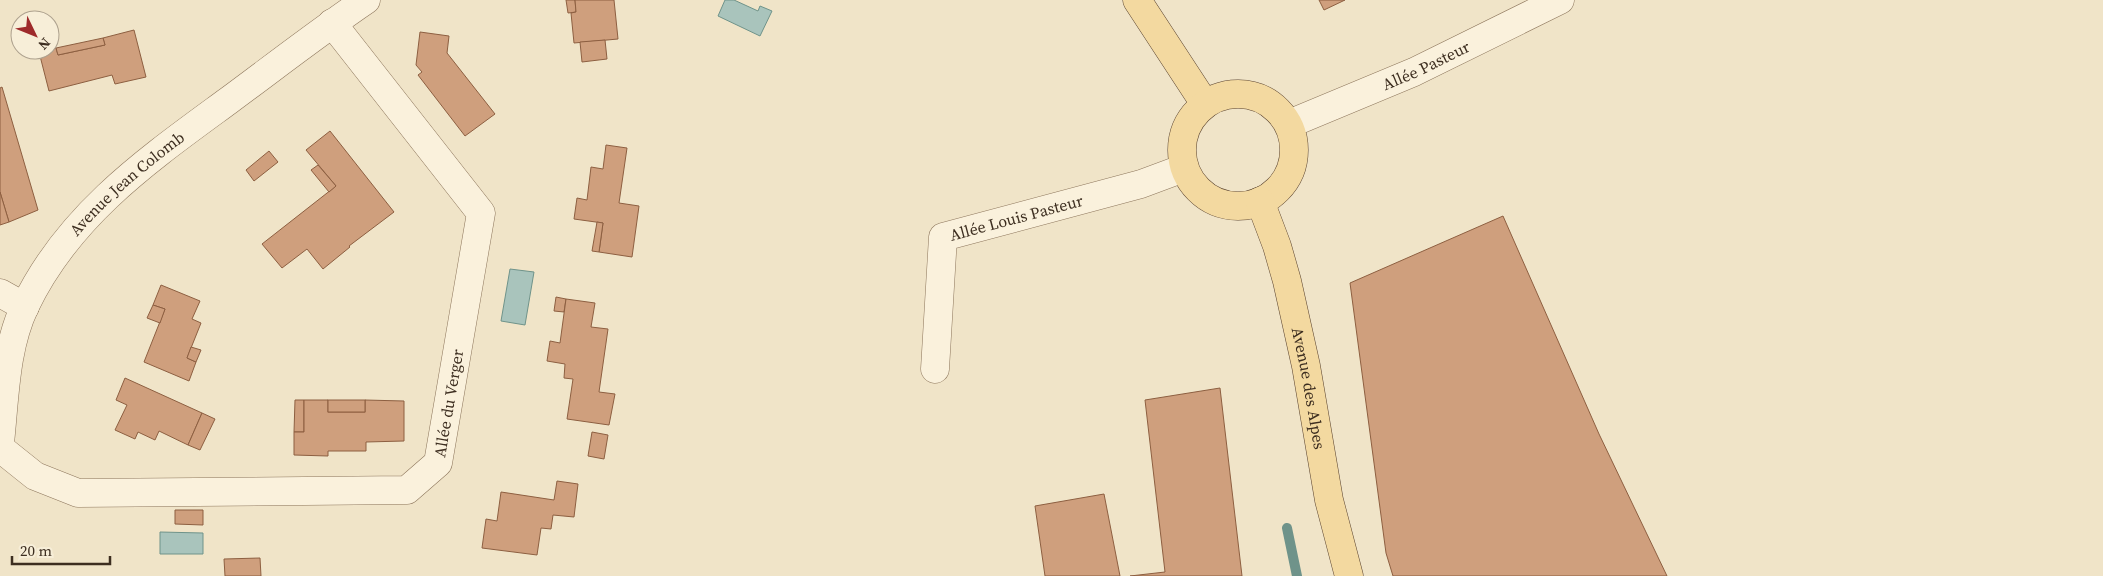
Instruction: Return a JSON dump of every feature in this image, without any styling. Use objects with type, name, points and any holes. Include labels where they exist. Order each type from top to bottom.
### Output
[{"type":"main road","points":[[1137,0],[1205,104]]},
{"type":"main road","points":[[1242,93],[1261,98],[1277,109],[1288,124],[1294,142],[1294,160],[1287,177],[1276,191],[1260,201],[1246,206],[1230,206],[1215,201],[1197,188],[1184,168],[1182,140],[1187,126],[1205,104],[1223,95],[1242,93]]},
{"type":"main road","name":"Avenue des Alpes","points":[[1260,201],[1278,246],[1287,281],[1306,366],[1329,500],[1349,576]]},
{"type":"street","name":"Avenue Jean Colomb","points":[[0,443],[11,347],[25,307],[58,250],[88,214],[134,172],[332,23],[366,0]]},
{"type":"street","name":"Allée Pasteur","points":[[1288,124],[1414,72],[1560,0]]},
{"type":"street","name":"Allée du Verger","points":[[0,448],[35,476],[78,493],[407,490],[438,463],[481,213],[332,23]]},
{"type":"street","name":"Allée Louis Pasteur","points":[[935,369],[943,237],[1141,184],[1184,168]]},
{"type":"street","points":[[0,293],[25,307]]},
{"type":"water","points":[[725,0],[734,0],[758,11],[760,6],[772,11],[760,36],[718,16]]},
{"type":"water","points":[[510,269],[534,272],[525,325],[501,321]]},
{"type":"water","points":[[160,532],[203,533],[203,554],[160,554]]},
{"type":"building","points":[[566,0],[575,0],[576,12],[568,13]]},
{"type":"building","points":[[575,0],[614,0],[618,39],[574,43],[571,13],[576,12]]},
{"type":"building","points":[[1319,0],[1345,0],[1324,10]]},
{"type":"building","points":[[134,30],[146,77],[115,84],[112,75],[49,91],[41,60],[60,60],[60,55],[105,45],[103,38]]},
{"type":"building","points":[[420,32],[449,36],[447,53],[495,114],[465,136],[418,75],[422,72],[416,65]]},
{"type":"building","points":[[103,38],[105,45],[60,55],[60,47]]},
{"type":"building","points":[[605,40],[607,59],[582,62],[580,42]]},
{"type":"building","points":[[2,87],[38,210],[9,222],[0,192],[0,88]]},
{"type":"building","points":[[330,131],[394,212],[349,246],[323,269],[307,249],[282,268],[262,244],[336,186],[306,150]]},
{"type":"building","points":[[606,145],[627,148],[619,203],[639,206],[632,257],[599,252],[603,223],[574,219],[577,198],[587,200],[591,167],[603,169]]},
{"type":"building","points":[[269,151],[278,162],[254,181],[246,170]]},
{"type":"building","points":[[318,165],[336,186],[329,192],[311,170]]},
{"type":"building","points":[[0,192],[9,222],[0,225]]},
{"type":"building","points":[[1503,216],[1599,434],[1667,576],[1393,576],[1386,553],[1350,283]]},
{"type":"building","points":[[597,222],[603,223],[599,252],[592,251]]},
{"type":"building","points":[[161,285],[200,301],[192,319],[201,323],[187,358],[196,362],[189,381],[144,362],[165,309],[153,305]]},
{"type":"building","points":[[556,297],[566,299],[564,312],[554,311]]},
{"type":"building","points":[[566,299],[595,303],[591,327],[608,329],[599,392],[615,394],[609,425],[567,419],[573,379],[564,378],[565,364],[547,361],[550,341],[560,343]]},
{"type":"building","points":[[153,305],[165,309],[160,323],[147,318]]},
{"type":"building","points":[[191,347],[201,350],[196,362],[187,358]]},
{"type":"building","points":[[125,378],[202,413],[188,445],[159,431],[155,440],[138,432],[135,439],[115,430],[127,405],[116,400]]},
{"type":"building","points":[[1220,388],[1242,576],[1130,576],[1165,572],[1145,400]]},
{"type":"building","points":[[295,400],[304,400],[304,432],[294,432]]},
{"type":"building","points":[[304,400],[328,400],[328,412],[365,412],[365,400],[404,401],[404,441],[366,442],[366,451],[328,451],[328,456],[294,455],[294,432],[304,432]]},
{"type":"building","points":[[328,400],[365,400],[365,412],[328,412]]},
{"type":"building","points":[[202,413],[215,419],[200,450],[188,445]]},
{"type":"building","points":[[592,432],[608,435],[604,459],[588,456]]},
{"type":"building","points":[[557,481],[578,484],[574,517],[553,515],[551,529],[541,528],[537,555],[482,548],[486,519],[497,521],[501,492],[554,500]]},
{"type":"building","points":[[1104,494],[1120,576],[1045,576],[1035,506]]},
{"type":"building","points":[[175,510],[203,510],[203,525],[175,524]]},
{"type":"building","points":[[260,558],[261,576],[225,576],[224,559]]},
{"type":"waterway","points":[[1287,528],[1297,576]]}]
